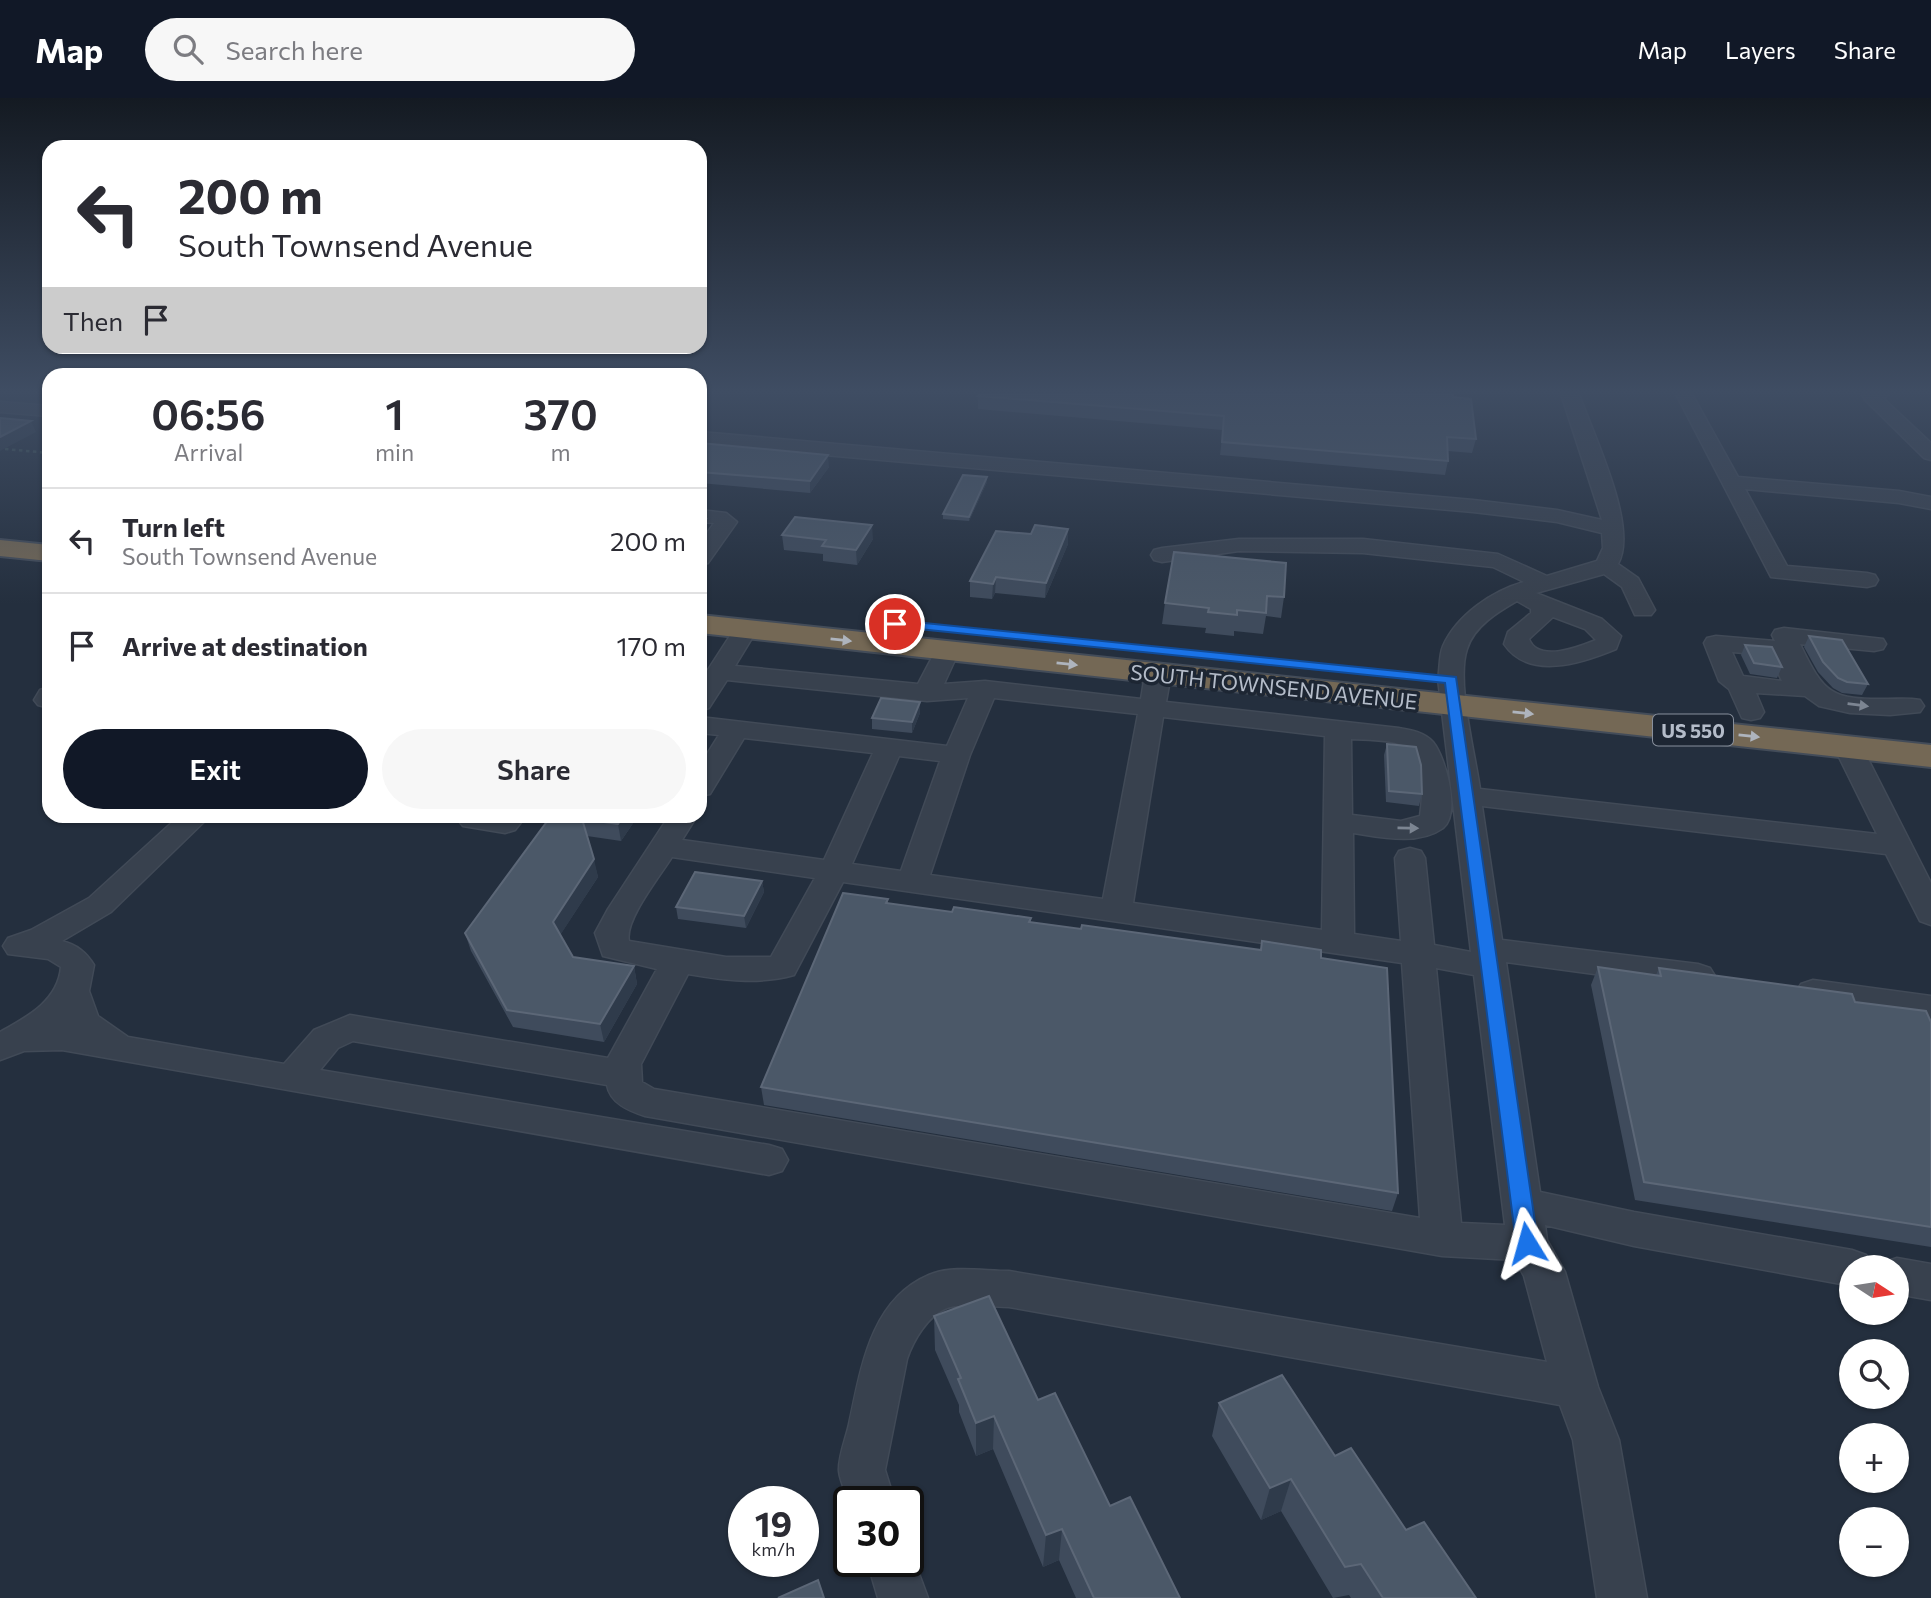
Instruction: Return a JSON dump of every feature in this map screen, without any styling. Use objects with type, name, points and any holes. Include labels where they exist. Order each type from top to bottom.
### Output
[{"type":"highway","points":[[0,529],[42,533]]},
{"type":"highway","points":[[0,548],[42,552]]},
{"type":"highway","name":"SOUTH TOWNSEND AVENUE","points":[[707,605],[1453,693],[1931,756]]},
{"type":"highway","name":"SOUTH TOWNSEND AVENUE","points":[[707,625],[1158,674],[1453,693],[1746,698],[1921,719]]},
{"type":"street","points":[[995,464],[1483,507],[1558,516],[1612,529]]},
{"type":"street","points":[[1162,555],[1240,545],[1363,546],[1498,561],[1543,595],[1597,624],[1609,636],[1607,644],[1596,657],[1578,665],[1524,659],[1502,645],[1503,636],[1543,595],[1605,566],[1614,548],[1612,513],[1595,464]]},
{"type":"street","points":[[1721,464],[1779,572],[1867,580]]},
{"type":"street","points":[[1731,482],[1899,497],[1931,503]]},
{"type":"street","points":[[707,516],[719,517],[726,522],[707,548]]},
{"type":"street","points":[[1316,547],[1324,568]]},
{"type":"street","points":[[1605,566],[1622,574],[1635,586],[1643,610]]},
{"type":"street","points":[[1543,595],[1517,591],[1482,611],[1465,630],[1455,647],[1453,693],[1469,796],[1524,1224],[1544,1272],[1576,1387],[1596,1440],[1622,1598]]},
{"type":"street","points":[[707,692],[745,630]]},
{"type":"street","points":[[1874,644],[1784,635],[1811,687],[1825,699],[1881,708],[1921,719]]},
{"type":"street","points":[[927,692],[947,652]]},
{"type":"street","points":[[720,672],[927,692],[985,688],[1399,736],[1415,741],[1431,759],[1436,810],[1434,821],[1423,828],[1404,829],[1340,822]]},
{"type":"street","points":[[1116,911],[1158,674]]},
{"type":"street","points":[[912,882],[956,755],[985,688]]},
{"type":"street","points":[[707,726],[956,755]]},
{"type":"street","points":[[707,777],[736,729]]},
{"type":"street","points":[[1338,729],[1338,943]]},
{"type":"street","points":[[679,823],[619,916],[611,933],[614,948],[739,970],[763,971],[782,967],[834,871],[890,747]]},
{"type":"street","points":[[1848,747],[1931,914]]},
{"type":"street","points":[[1469,796],[1897,846]]},
{"type":"street","points":[[9,948],[42,938],[100,905],[188,823]]},
{"type":"street","points":[[664,847],[1418,954],[1725,979]]},
{"type":"street","points":[[1410,858],[1442,1239]]},
{"type":"street","points":[[7,1044],[46,1020],[72,974],[100,905]]},
{"type":"street","points":[[9,948],[48,948],[72,974],[83,1023],[119,1049]]},
{"type":"street","points":[[678,959],[623,1064],[625,1089],[645,1102],[1442,1239],[1524,1224],[1560,1211],[1633,1229],[1839,1266]]},
{"type":"street","points":[[1787,988],[1931,1008]]},
{"type":"street","points":[[292,1079],[326,1039],[350,1028],[623,1074]]},
{"type":"street","points":[[7,1044],[62,1037],[769,1160]]},
{"type":"street","points":[[720,1152],[770,1123]]},
{"type":"street","points":[[1909,1278],[1931,1282]]},
{"type":"street","points":[[867,1486],[862,1470],[885,1359],[894,1334],[916,1306],[942,1289],[1009,1289],[1576,1387]]},
{"type":"street","points":[[896,1577],[903,1598]]},
{"type":"building","points":[[707,464],[822,464],[810,481],[707,473]]},
{"type":"building","points":[[963,475],[987,477],[969,517],[943,514]]},
{"type":"building","points":[[795,517],[872,525],[856,550],[822,546],[826,540],[782,535]]},
{"type":"building","points":[[1035,525],[1068,529],[1046,583],[996,577],[993,584],[970,581],[996,531],[1031,534]]},
{"type":"building","points":[[1174,552],[1286,563],[1284,597],[1267,596],[1266,613],[1237,610],[1237,615],[1208,612],[1209,608],[1165,603]]},
{"type":"building","points":[[1809,636],[1842,640],[1868,684],[1847,682],[1838,678],[1823,662]]},
{"type":"building","points":[[1745,645],[1772,647],[1782,667],[1754,663]]},
{"type":"building","points":[[881,698],[920,702],[912,722],[872,718]]},
{"type":"building","points":[[1387,744],[1416,747],[1421,765],[1422,794],[1389,791]]},
{"type":"building","points":[[546,823],[583,823],[594,859],[553,922],[573,957],[634,966],[600,1024],[507,1010],[465,933]]},
{"type":"building","points":[[695,872],[762,881],[744,916],[676,907]]},
{"type":"building","points":[[843,893],[888,899],[886,903],[952,912],[954,907],[1031,918],[1029,922],[1081,929],[1082,925],[1261,950],[1262,941],[1321,950],[1321,958],[1387,968],[1398,1193],[761,1087]]},
{"type":"building","points":[[1598,967],[1661,976],[1659,968],[1852,994],[1855,1002],[1926,1011],[1931,1022],[1931,1227],[1644,1182]]},
{"type":"building","points":[[989,1296],[1038,1400],[1055,1393],[1110,1506],[1130,1497],[1180,1598],[1094,1598],[1062,1529],[1046,1535],[994,1416],[976,1423],[958,1379],[961,1378],[934,1316]]},
{"type":"building","points":[[1282,1375],[1335,1456],[1351,1448],[1406,1530],[1424,1522],[1476,1598],[1383,1598],[1361,1564],[1345,1567],[1291,1479],[1270,1488],[1219,1403]]},
{"type":"building","points":[[818,1580],[824,1598],[778,1598]]},
{"type":"route","points":[[895,624],[1451,680],[1527,1243]]}]
